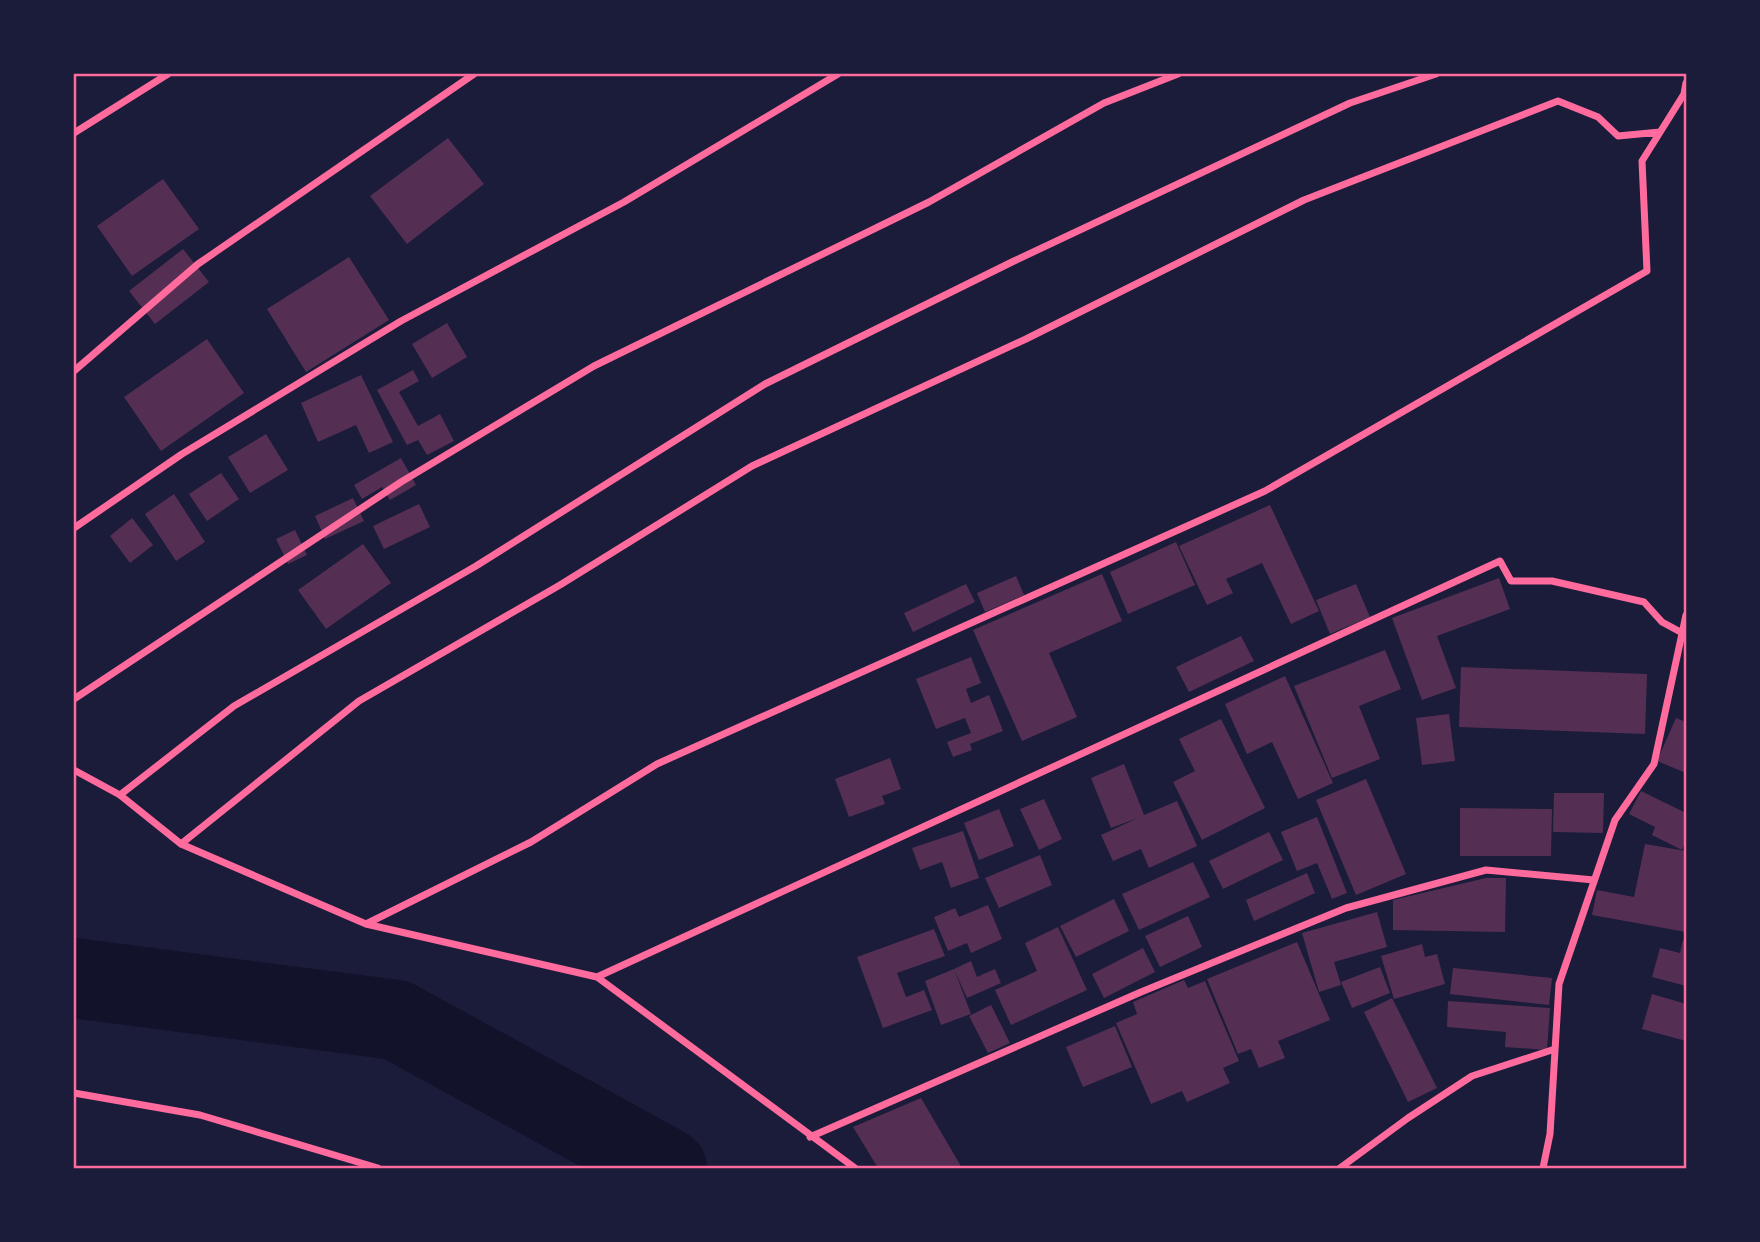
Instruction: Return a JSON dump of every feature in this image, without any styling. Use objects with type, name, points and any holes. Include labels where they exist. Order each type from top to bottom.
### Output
[{"type":"street","points":[[74,132],[168,74]]},
{"type":"street","points":[[74,371],[198,264],[474,74]]},
{"type":"street","points":[[74,528],[182,454],[401,321],[624,202],[838,74]]},
{"type":"street","points":[[74,699],[401,482],[594,366],[929,202],[1104,103],[1178,74]]},
{"type":"street","points":[[120,795],[234,706],[476,566],[765,384],[1014,261],[1350,103],[1436,74]]},
{"type":"street","points":[[366,924],[531,842],[657,764],[1265,491],[1647,271],[1642,161],[1685,94],[1686,83]]},
{"type":"street","points":[[181,844],[359,701],[560,585],[752,466],[1026,339],[1304,200],[1558,101],[1598,117],[1618,136],[1660,132]]},
{"type":"street","points":[[597,977],[1500,561],[1511,581],[1552,581],[1644,602],[1662,622],[1685,634]]},
{"type":"street","points":[[1542,1168],[1550,1134],[1559,984],[1615,820],[1654,764],[1685,634],[1686,615]]},
{"type":"street","points":[[74,770],[120,795],[181,844],[366,924],[597,977],[855,1168]]},
{"type":"street","points":[[810,1137],[1154,986],[1346,908],[1486,870],[1594,880]]},
{"type":"street","points":[[1340,1168],[1472,1076],[1555,1049]]},
{"type":"street","points":[[74,1093],[200,1115],[378,1168]]},
{"type":"building","points":[[448,138],[484,184],[407,244],[370,196]]},
{"type":"building","points":[[163,179],[199,229],[132,276],[97,226]]},
{"type":"building","points":[[183,249],[209,282],[155,324],[129,291]]},
{"type":"building","points":[[349,257],[389,320],[306,372],[267,309]]},
{"type":"building","points":[[447,323],[467,357],[432,378],[412,344]]},
{"type":"building","points":[[207,339],[244,393],[161,451],[124,397]]},
{"type":"building","points":[[413,370],[419,381],[399,392],[418,426],[440,414],[454,441],[427,455],[418,440],[407,445],[377,390]]},
{"type":"building","points":[[361,375],[393,442],[369,453],[356,425],[318,442],[301,403]]},
{"type":"building","points":[[266,434],[288,470],[250,493],[228,457]]},
{"type":"building","points":[[401,458],[416,485],[390,500],[382,487],[362,499],[354,485]]},
{"type":"building","points":[[221,473],[239,499],[207,521],[189,494]]},
{"type":"building","points":[[174,494],[205,542],[176,561],[145,514]]},
{"type":"building","points":[[353,498],[364,521],[325,539],[315,516]]},
{"type":"building","points":[[419,504],[430,527],[384,549],[373,526]]},
{"type":"building","points":[[1270,505],[1319,611],[1291,624],[1262,563],[1226,579],[1233,593],[1207,605],[1179,546]]},
{"type":"building","points":[[132,518],[153,545],[130,563],[110,536]]},
{"type":"building","points":[[295,530],[307,555],[288,564],[276,539]]},
{"type":"building","points":[[1176,542],[1195,585],[1128,614],[1110,572]]},
{"type":"building","points":[[363,544],[391,583],[326,629],[298,590]]},
{"type":"building","points":[[1102,574],[1122,621],[1049,653],[1077,717],[1022,741],[973,630]]},
{"type":"building","points":[[1016,576],[1024,595],[985,612],[977,593]]},
{"type":"building","points":[[1499,578],[1510,609],[1437,636],[1456,688],[1422,700],[1392,618]]},
{"type":"building","points":[[966,584],[975,602],[913,632],[904,613]]},
{"type":"building","points":[[1356,584],[1370,617],[1330,634],[1316,600]]},
{"type":"building","points":[[1241,636],[1254,661],[1189,692],[1176,667]]},
{"type":"building","points":[[1385,650],[1401,689],[1359,706],[1380,759],[1332,778],[1294,686]]},
{"type":"building","points":[[971,657],[981,683],[966,689],[971,703],[989,695],[1003,731],[970,744],[972,750],[953,757],[947,742],[971,733],[965,718],[936,729],[916,679]]},
{"type":"building","points":[[1461,667],[1647,674],[1645,734],[1459,727]]},
{"type":"building","points":[[1285,676],[1333,783],[1298,799],[1272,742],[1247,754],[1225,704]]},
{"type":"building","points":[[1449,714],[1455,761],[1422,765],[1416,718]]},
{"type":"building","points":[[1676,718],[1686,722],[1686,773],[1657,761]]},
{"type":"building","points":[[1221,719],[1265,808],[1202,840],[1173,782],[1195,771],[1179,739]]},
{"type":"building","points":[[890,758],[901,789],[882,796],[885,804],[849,817],[835,779]]},
{"type":"building","points":[[1124,764],[1144,815],[1177,801],[1197,846],[1149,868],[1141,849],[1113,861],[1101,835],[1138,818],[1111,828],[1091,778]]},
{"type":"building","points":[[1366,779],[1406,874],[1356,895],[1316,800]]},
{"type":"building","points":[[1641,791],[1686,813],[1686,840],[1682,850],[1652,835],[1655,827],[1629,814]]},
{"type":"building","points":[[1554,793],[1604,793],[1603,833],[1553,832]]},
{"type":"building","points":[[1044,799],[1062,839],[1039,850],[1020,809]]},
{"type":"building","points":[[1460,808],[1552,809],[1551,856],[1460,856]]},
{"type":"building","points":[[999,809],[1014,846],[979,860],[964,823]]},
{"type":"building","points":[[1317,817],[1347,893],[1332,899],[1317,863],[1297,871],[1281,832]]},
{"type":"building","points":[[963,831],[979,878],[951,888],[942,862],[920,870],[912,848]]},
{"type":"building","points":[[1269,832],[1283,860],[1223,889],[1209,861]]},
{"type":"building","points":[[1645,844],[1686,851],[1686,932],[1592,915],[1597,890],[1634,897]]},
{"type":"building","points":[[1040,855],[1052,885],[999,908],[985,878]]},
{"type":"building","points":[[1193,862],[1210,897],[1139,930],[1122,894]]},
{"type":"building","points":[[1307,873],[1315,893],[1254,921],[1246,900]]},
{"type":"building","points":[[1486,878],[1506,878],[1505,932],[1393,930],[1393,900]]},
{"type":"building","points":[[1114,899],[1129,931],[1076,957],[1060,926]]},
{"type":"building","points":[[988,905],[1002,939],[971,953],[967,943],[948,951],[934,917],[955,908],[959,917]]},
{"type":"building","points":[[1377,912],[1387,947],[1334,962],[1341,985],[1319,992],[1302,933]]},
{"type":"building","points":[[1188,916],[1202,947],[1160,967],[1145,936]]},
{"type":"building","points":[[1058,927],[1087,990],[1011,1025],[995,990],[1037,971],[1025,943]]},
{"type":"building","points":[[934,929],[945,956],[897,973],[906,997],[924,990],[932,1010],[883,1028],[857,957]]},
{"type":"building","points":[[1683,940],[1686,941],[1686,986],[1652,977],[1660,948],[1680,953]]},
{"type":"building","points":[[1297,942],[1330,1020],[1278,1041],[1285,1058],[1259,1068],[1251,1049],[1238,1054],[1207,979]]},
{"type":"building","points":[[1422,944],[1425,957],[1437,954],[1445,984],[1394,999],[1381,956]]},
{"type":"building","points":[[1143,948],[1155,972],[1104,998],[1092,974]]},
{"type":"building","points":[[971,961],[977,977],[995,969],[1001,983],[967,998],[954,969]]},
{"type":"building","points":[[1380,967],[1390,993],[1352,1008],[1341,982]]},
{"type":"building","points":[[1453,968],[1552,978],[1549,1005],[1450,994]]},
{"type":"building","points":[[954,969],[971,1014],[941,1025],[925,981]]},
{"type":"building","points":[[1184,980],[1188,988],[1205,981],[1239,1061],[1223,1068],[1230,1083],[1187,1102],[1182,1091],[1151,1104],[1116,1023],[1137,1014],[1133,1002]]},
{"type":"building","points":[[1652,994],[1686,1004],[1686,1041],[1642,1029]]},
{"type":"building","points":[[1392,998],[1437,1088],[1408,1102],[1364,1012]]},
{"type":"building","points":[[1448,1001],[1550,1008],[1547,1050],[1505,1047],[1506,1032],[1447,1027]]},
{"type":"building","points":[[991,1005],[1010,1043],[988,1053],[969,1016]]},
{"type":"building","points":[[1115,1026],[1132,1067],[1083,1087],[1066,1047]]},
{"type":"building","points":[[921,1098],[962,1168],[878,1168],[853,1127]]},
{"type":"waterway","points":[[74,978],[396,1020],[667,1168]]}]
